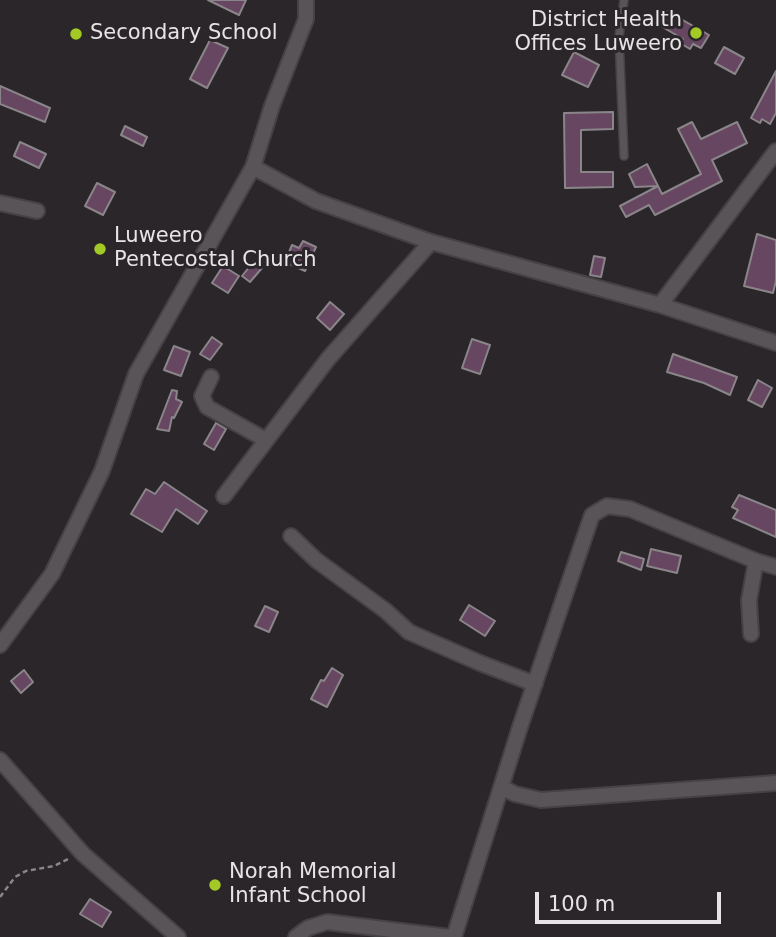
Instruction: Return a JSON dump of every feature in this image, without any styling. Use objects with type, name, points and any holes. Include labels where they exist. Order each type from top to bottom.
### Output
[{"type":"street","points":[[0,645],[52,573],[102,471],[136,374],[253,167],[272,106],[306,19],[306,0]]},
{"type":"street","points":[[660,305],[776,151]]},
{"type":"street","points":[[253,167],[316,201],[431,242],[660,305],[776,343]]},
{"type":"street","points":[[0,203],[37,211]]},
{"type":"street","points":[[224,496],[328,359],[431,242]]},
{"type":"street","points":[[211,377],[202,396],[207,407],[265,440]]},
{"type":"street","points":[[296,937],[307,928],[327,922],[451,937],[592,515],[599,509],[607,506],[631,509],[776,567]]},
{"type":"street","points":[[290,536],[316,560],[386,611],[409,632],[535,684]]},
{"type":"street","points":[[751,634],[749,600],[756,561]]},
{"type":"street","points":[[0,760],[83,854],[178,937]]},
{"type":"street","points":[[501,787],[514,794],[541,800],[776,783]]},
{"type":"lane","points":[[624,0],[619,37],[624,156]]},
{"type":"path","points":[[0,897],[15,877],[26,871],[54,866],[83,854]]},
{"type":"building","points":[[208,0],[246,0],[239,15]]},
{"type":"building","points":[[667,11],[709,35],[701,48],[693,44],[690,49],[680,43],[683,39],[659,25]]},
{"type":"building","points":[[210,40],[228,48],[207,88],[190,79]]},
{"type":"building","points":[[724,47],[744,58],[735,74],[715,63]]},
{"type":"building","points":[[574,52],[599,65],[588,87],[562,75]]},
{"type":"building","points":[[776,71],[776,113],[770,124],[762,119],[760,123],[751,118]]},
{"type":"building","points":[[0,86],[50,108],[45,122],[0,104]]},
{"type":"building","points":[[613,112],[613,129],[581,130],[581,172],[613,172],[613,187],[565,188],[564,113]]},
{"type":"building","points":[[692,122],[701,139],[737,122],[747,143],[712,160],[722,181],[655,215],[649,205],[626,217],[620,206],[658,186],[662,194],[701,174],[678,129]]},
{"type":"building","points":[[125,126],[147,137],[143,146],[121,135]]},
{"type":"building","points":[[20,142],[46,154],[39,168],[14,156]]},
{"type":"building","points":[[647,164],[658,186],[635,187],[629,174]]},
{"type":"building","points":[[97,183],[115,192],[103,215],[85,206]]},
{"type":"building","points":[[757,234],[776,240],[776,281],[773,293],[744,286]]},
{"type":"building","points":[[303,241],[316,247],[305,271],[285,262],[292,245],[299,248]]},
{"type":"building","points":[[594,256],[605,258],[601,277],[590,275]]},
{"type":"building","points":[[254,261],[262,268],[250,282],[242,276]]},
{"type":"building","points":[[223,266],[239,276],[228,293],[212,283]]},
{"type":"building","points":[[330,302],[344,314],[330,330],[317,318]]},
{"type":"building","points":[[212,337],[222,344],[210,360],[200,354]]},
{"type":"building","points":[[472,339],[490,345],[480,374],[462,368]]},
{"type":"building","points":[[174,346],[190,352],[181,376],[164,370]]},
{"type":"building","points":[[673,354],[737,377],[730,395],[704,383],[667,372]]},
{"type":"building","points":[[758,380],[772,388],[762,407],[748,400]]},
{"type":"building","points":[[172,390],[177,391],[176,399],[182,402],[174,418],[172,417],[169,431],[157,429]]},
{"type":"building","points":[[216,423],[226,429],[214,450],[204,444]]},
{"type":"building","points":[[164,482],[207,511],[198,524],[176,509],[162,532],[131,514],[146,489],[155,494]]},
{"type":"building","points":[[739,495],[776,510],[776,537],[733,518],[738,510],[732,507]]},
{"type":"building","points":[[651,549],[681,556],[677,573],[647,566]]},
{"type":"building","points":[[621,552],[644,559],[641,570],[618,561]]},
{"type":"building","points":[[469,605],[495,621],[485,636],[460,620]]},
{"type":"building","points":[[265,606],[278,612],[269,632],[255,626]]},
{"type":"building","points":[[332,668],[343,675],[327,707],[311,699],[321,680],[324,681]]},
{"type":"building","points":[[24,670],[33,682],[21,693],[11,681]]},
{"type":"building","points":[[90,899],[111,912],[102,927],[80,914]]},
{"type":"place","name":"District Health Offices Luweero","points":[[696,33]]},
{"type":"place","name":"Secondary School","points":[[76,34]]},
{"type":"place","name":"Luweero Pentecostal Church","points":[[100,249]]},
{"type":"place","name":"Norah Memorial Infant School","points":[[215,885]]}]
